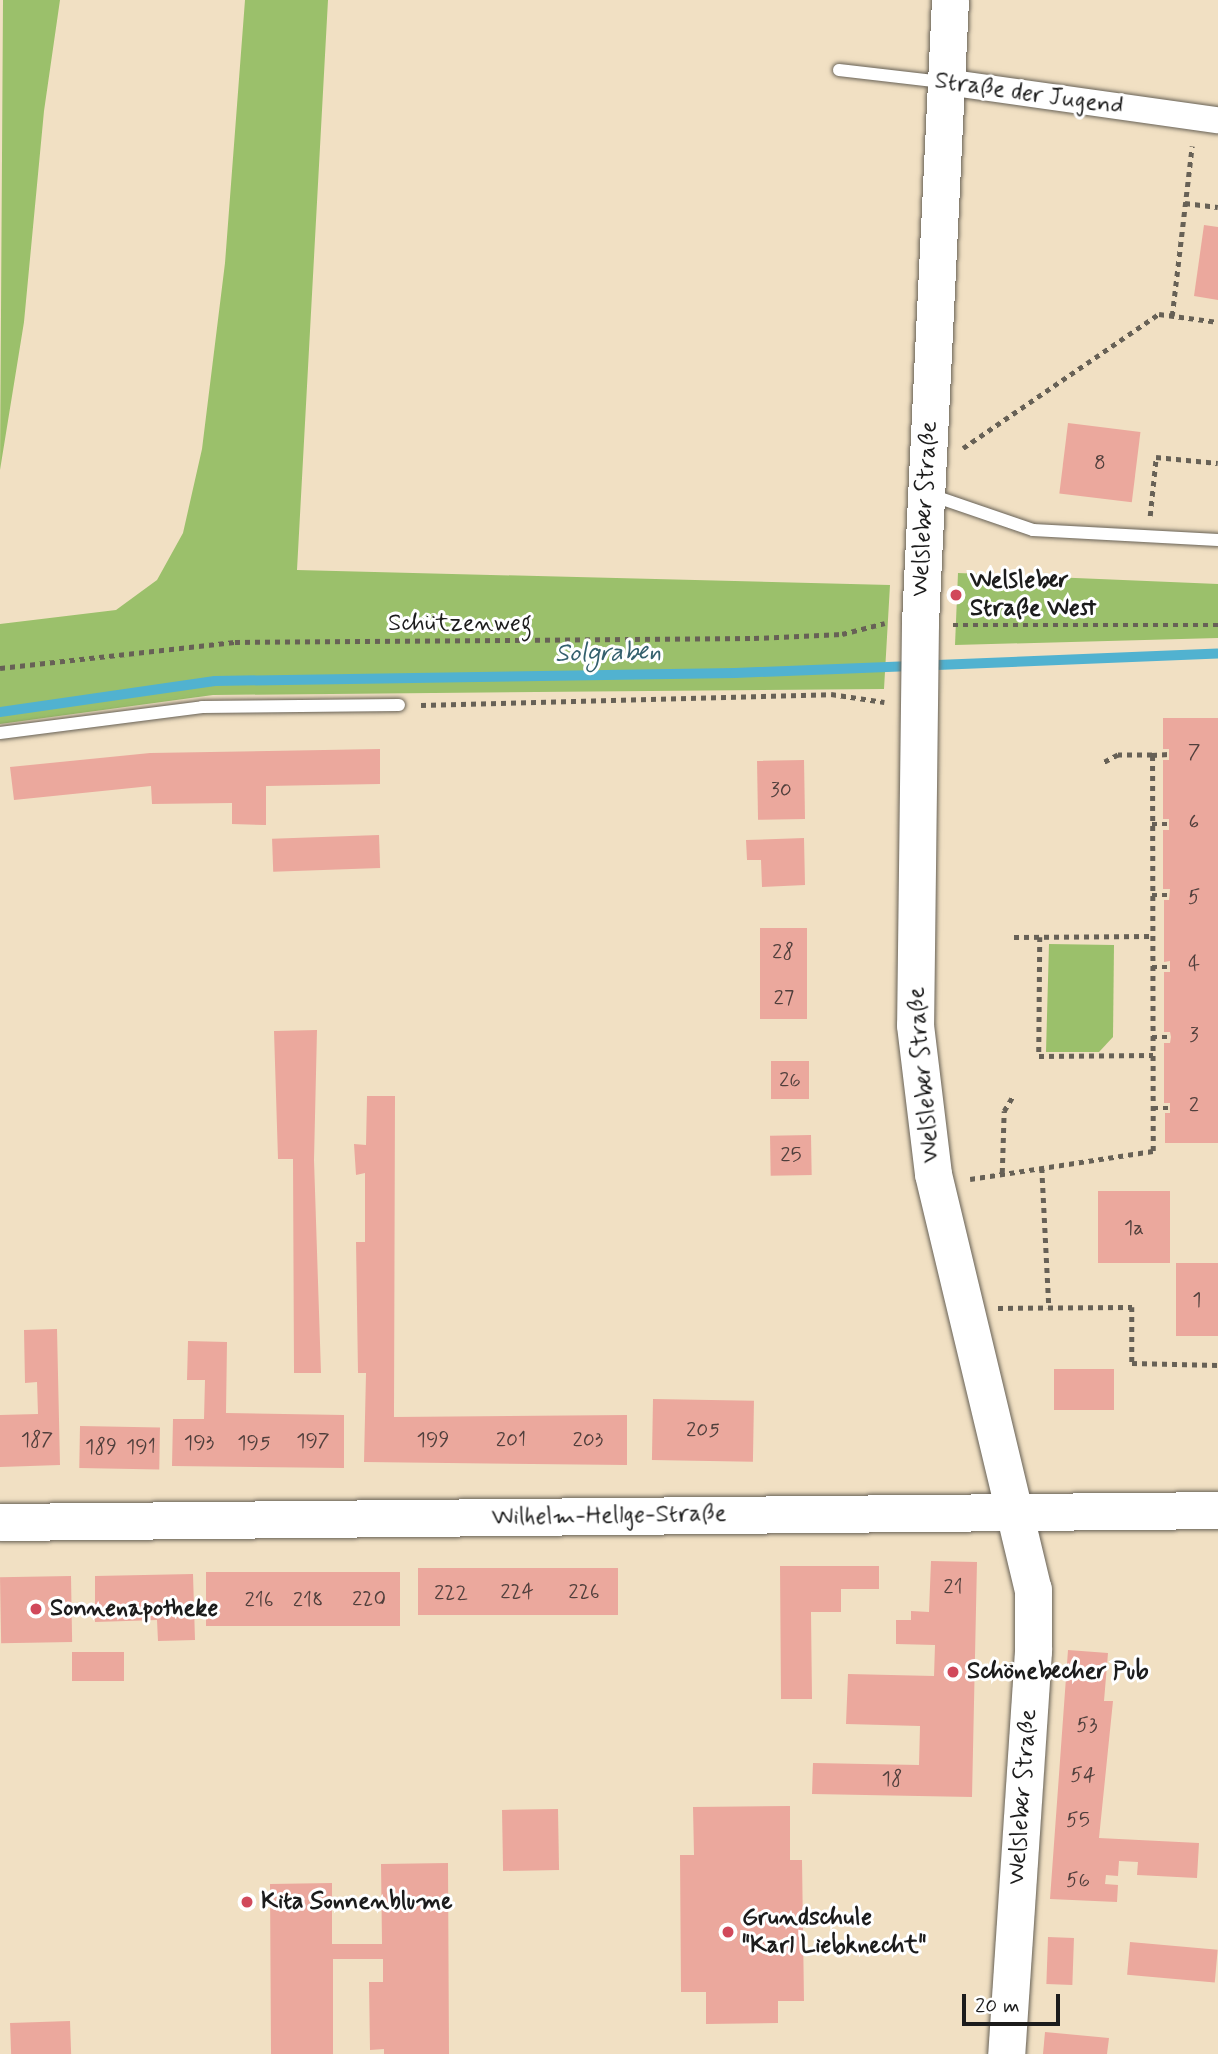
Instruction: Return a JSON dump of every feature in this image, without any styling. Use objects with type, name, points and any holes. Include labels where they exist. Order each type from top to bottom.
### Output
[{"type":"street","name":"Welsleber Straße","points":[[950,0],[920,637],[915,1026],[935,1184],[1017,1512],[1033,1589],[1033,1651],[1006,2054]]},
{"type":"street","name":"Straße der Jugend","points":[[946,82],[1207,119]]},
{"type":"street","name":"Wilhelm-Hellge-Straße","points":[[0,1522],[1218,1510]]},
{"type":"lane","name":"Straße der Jugend","points":[[839,70],[946,82]]},
{"type":"lane","points":[[928,483],[1033,530],[1218,540]]},
{"type":"lane","points":[[0,733],[202,707],[399,705]]},
{"type":"path","points":[[1172,316],[1185,203],[1207,119]]},
{"type":"path","points":[[1185,203],[1218,207]]},
{"type":"path","points":[[928,483],[1159,314],[1218,322]]},
{"type":"path","points":[[1147,536],[1156,457],[1218,463]]},
{"type":"path","name":"Schützenweg","points":[[0,668],[235,642],[754,638],[842,634],[880,623],[920,637],[1218,625]]},
{"type":"path","points":[[399,705],[831,694],[919,697]]},
{"type":"path","points":[[1103,763],[1118,755],[1169,754]]},
{"type":"path","points":[[935,1184],[1153,1151],[1152,755]]},
{"type":"path","points":[[1152,824],[1169,824]]},
{"type":"path","points":[[1152,895],[1170,895]]},
{"type":"path","points":[[1014,937],[1152,936]]},
{"type":"path","points":[[1040,937],[1039,1056],[1153,1055]]},
{"type":"path","points":[[1152,967],[1170,967]]},
{"type":"path","points":[[1152,1037],[1171,1037]]},
{"type":"path","points":[[1002,1173],[1004,1111],[1013,1096]]},
{"type":"path","points":[[1153,1108],[1170,1108]]},
{"type":"path","points":[[1042,1168],[1048,1308]]},
{"type":"path","points":[[966,1308],[1132,1307],[1132,1363],[1218,1365]]},
{"type":"green space","points":[[3,0],[60,0],[44,111],[24,322],[0,470]]},
{"type":"green space","points":[[245,0],[328,0],[297,570],[890,585],[884,689],[213,695],[0,724],[0,624],[116,610],[157,580],[183,533],[202,449],[225,263]]},
{"type":"green space","points":[[958,573],[1218,584],[1218,638],[955,645]]},
{"type":"green space","points":[[1049,944],[1114,945],[1113,1037],[1099,1052],[1046,1052]]},
{"type":"building","points":[[1204,225],[1218,227],[1218,300],[1194,296]]},
{"type":"building","points":[[1068,423],[1140,432],[1132,502],[1059,493]]},
{"type":"building","points":[[1163,718],[1218,718],[1218,1143],[1165,1143],[1165,1113],[1170,1113],[1170,1103],[1164,1103],[1164,1043],[1170,1043],[1171,1037],[1170,1032],[1164,1032],[1164,972],[1170,972],[1170,961],[1164,962],[1164,900],[1169,900],[1170,889],[1163,889],[1163,830],[1169,830],[1169,819],[1163,819],[1163,760],[1169,760],[1169,749],[1163,749]]},
{"type":"building","points":[[380,749],[380,784],[266,786],[266,825],[232,824],[232,803],[152,804],[151,786],[14,800],[10,767],[150,753]]},
{"type":"building","points":[[804,760],[805,819],[758,820],[757,761]]},
{"type":"building","points":[[379,835],[380,868],[273,872],[272,839]]},
{"type":"building","points":[[804,838],[805,885],[762,887],[761,860],[747,860],[746,840]]},
{"type":"building","points":[[760,928],[807,928],[807,1019],[760,1019]]},
{"type":"building","points":[[317,1030],[314,1160],[321,1373],[294,1373],[293,1159],[278,1159],[274,1031]]},
{"type":"building","points":[[771,1061],[809,1061],[809,1099],[771,1099]]},
{"type":"building","points":[[367,1096],[395,1096],[394,1417],[627,1415],[627,1465],[364,1462],[366,1373],[358,1373],[356,1242],[365,1242],[365,1173],[356,1175],[354,1144],[366,1145]]},
{"type":"building","points":[[811,1135],[812,1175],[771,1176],[770,1136]]},
{"type":"building","points":[[1098,1191],[1170,1191],[1170,1263],[1098,1263]]},
{"type":"building","points":[[1176,1263],[1218,1263],[1218,1336],[1176,1336]]},
{"type":"building","points":[[57,1329],[60,1465],[0,1467],[0,1415],[38,1414],[37,1382],[25,1383],[24,1330]]},
{"type":"building","points":[[188,1341],[227,1342],[226,1413],[344,1415],[344,1468],[172,1466],[173,1419],[204,1419],[205,1380],[187,1380]]},
{"type":"building","points":[[1054,1369],[1114,1369],[1114,1410],[1054,1410]]},
{"type":"building","points":[[653,1399],[754,1401],[753,1462],[652,1460]]},
{"type":"building","points":[[80,1426],[160,1427],[159,1469],[79,1468]]},
{"type":"building","points":[[931,1561],[977,1562],[972,1797],[812,1794],[813,1763],[919,1765],[920,1726],[846,1724],[848,1674],[934,1676],[935,1645],[896,1644],[896,1620],[911,1620],[911,1611],[929,1612]]},
{"type":"building","points":[[780,1566],[879,1566],[879,1589],[841,1589],[841,1612],[811,1612],[812,1699],[781,1699]]},
{"type":"building","points":[[418,1568],[618,1568],[618,1615],[418,1615]]},
{"type":"building","points":[[206,1572],[400,1572],[400,1626],[206,1626]]},
{"type":"building","points":[[193,1574],[195,1640],[158,1641],[157,1620],[95,1622],[95,1576]]},
{"type":"building","name":"Sonnenapotheke","points":[[71,1576],[72,1642],[1,1643],[0,1577]]},
{"type":"building","points":[[1068,1650],[1108,1653],[1104,1701],[1113,1701],[1099,1838],[1199,1843],[1197,1878],[1137,1875],[1138,1862],[1119,1861],[1118,1876],[1106,1875],[1105,1884],[1118,1885],[1117,1902],[1050,1899]]},
{"type":"building","points":[[72,1652],[124,1652],[124,1681],[72,1681]]},
{"type":"building","points":[[790,1806],[790,1860],[802,1860],[804,2001],[778,2001],[778,2023],[706,2024],[706,1992],[681,1992],[680,1855],[694,1855],[693,1807]]},
{"type":"building","points":[[558,1809],[559,1870],[503,1871],[502,1810]]},
{"type":"building","points":[[448,1863],[449,2054],[384,2054],[384,2049],[370,2050],[369,1982],[383,1982],[383,1959],[333,1959],[333,2054],[271,2054],[270,1884],[332,1883],[332,1944],[382,1944],[381,1864]]},
{"type":"building","points":[[1048,1937],[1074,1938],[1072,1985],[1046,1984]]},
{"type":"building","points":[[1130,1942],[1218,1950],[1215,1983],[1127,1975]]},
{"type":"building","points":[[70,2021],[71,2054],[11,2054],[10,2023]]},
{"type":"building","points":[[1045,2032],[1109,2038],[1107,2054],[1043,2054]]},
{"type":"waterway","name":"Solgraben","points":[[0,712],[215,681],[735,673],[1218,654]]},
{"type":"place","name":"Welsleber Straße West","points":[[956,595]]},
{"type":"place","name":"Sonnenapotheke","points":[[36,1609]]},
{"type":"place","name":"Schönebecher Pub","points":[[953,1672]]},
{"type":"place","name":"Kita Sonnenblume","points":[[247,1902]]},
{"type":"place","name":"Grundschule \"Karl Liebknecht\"","points":[[728,1932]]}]
